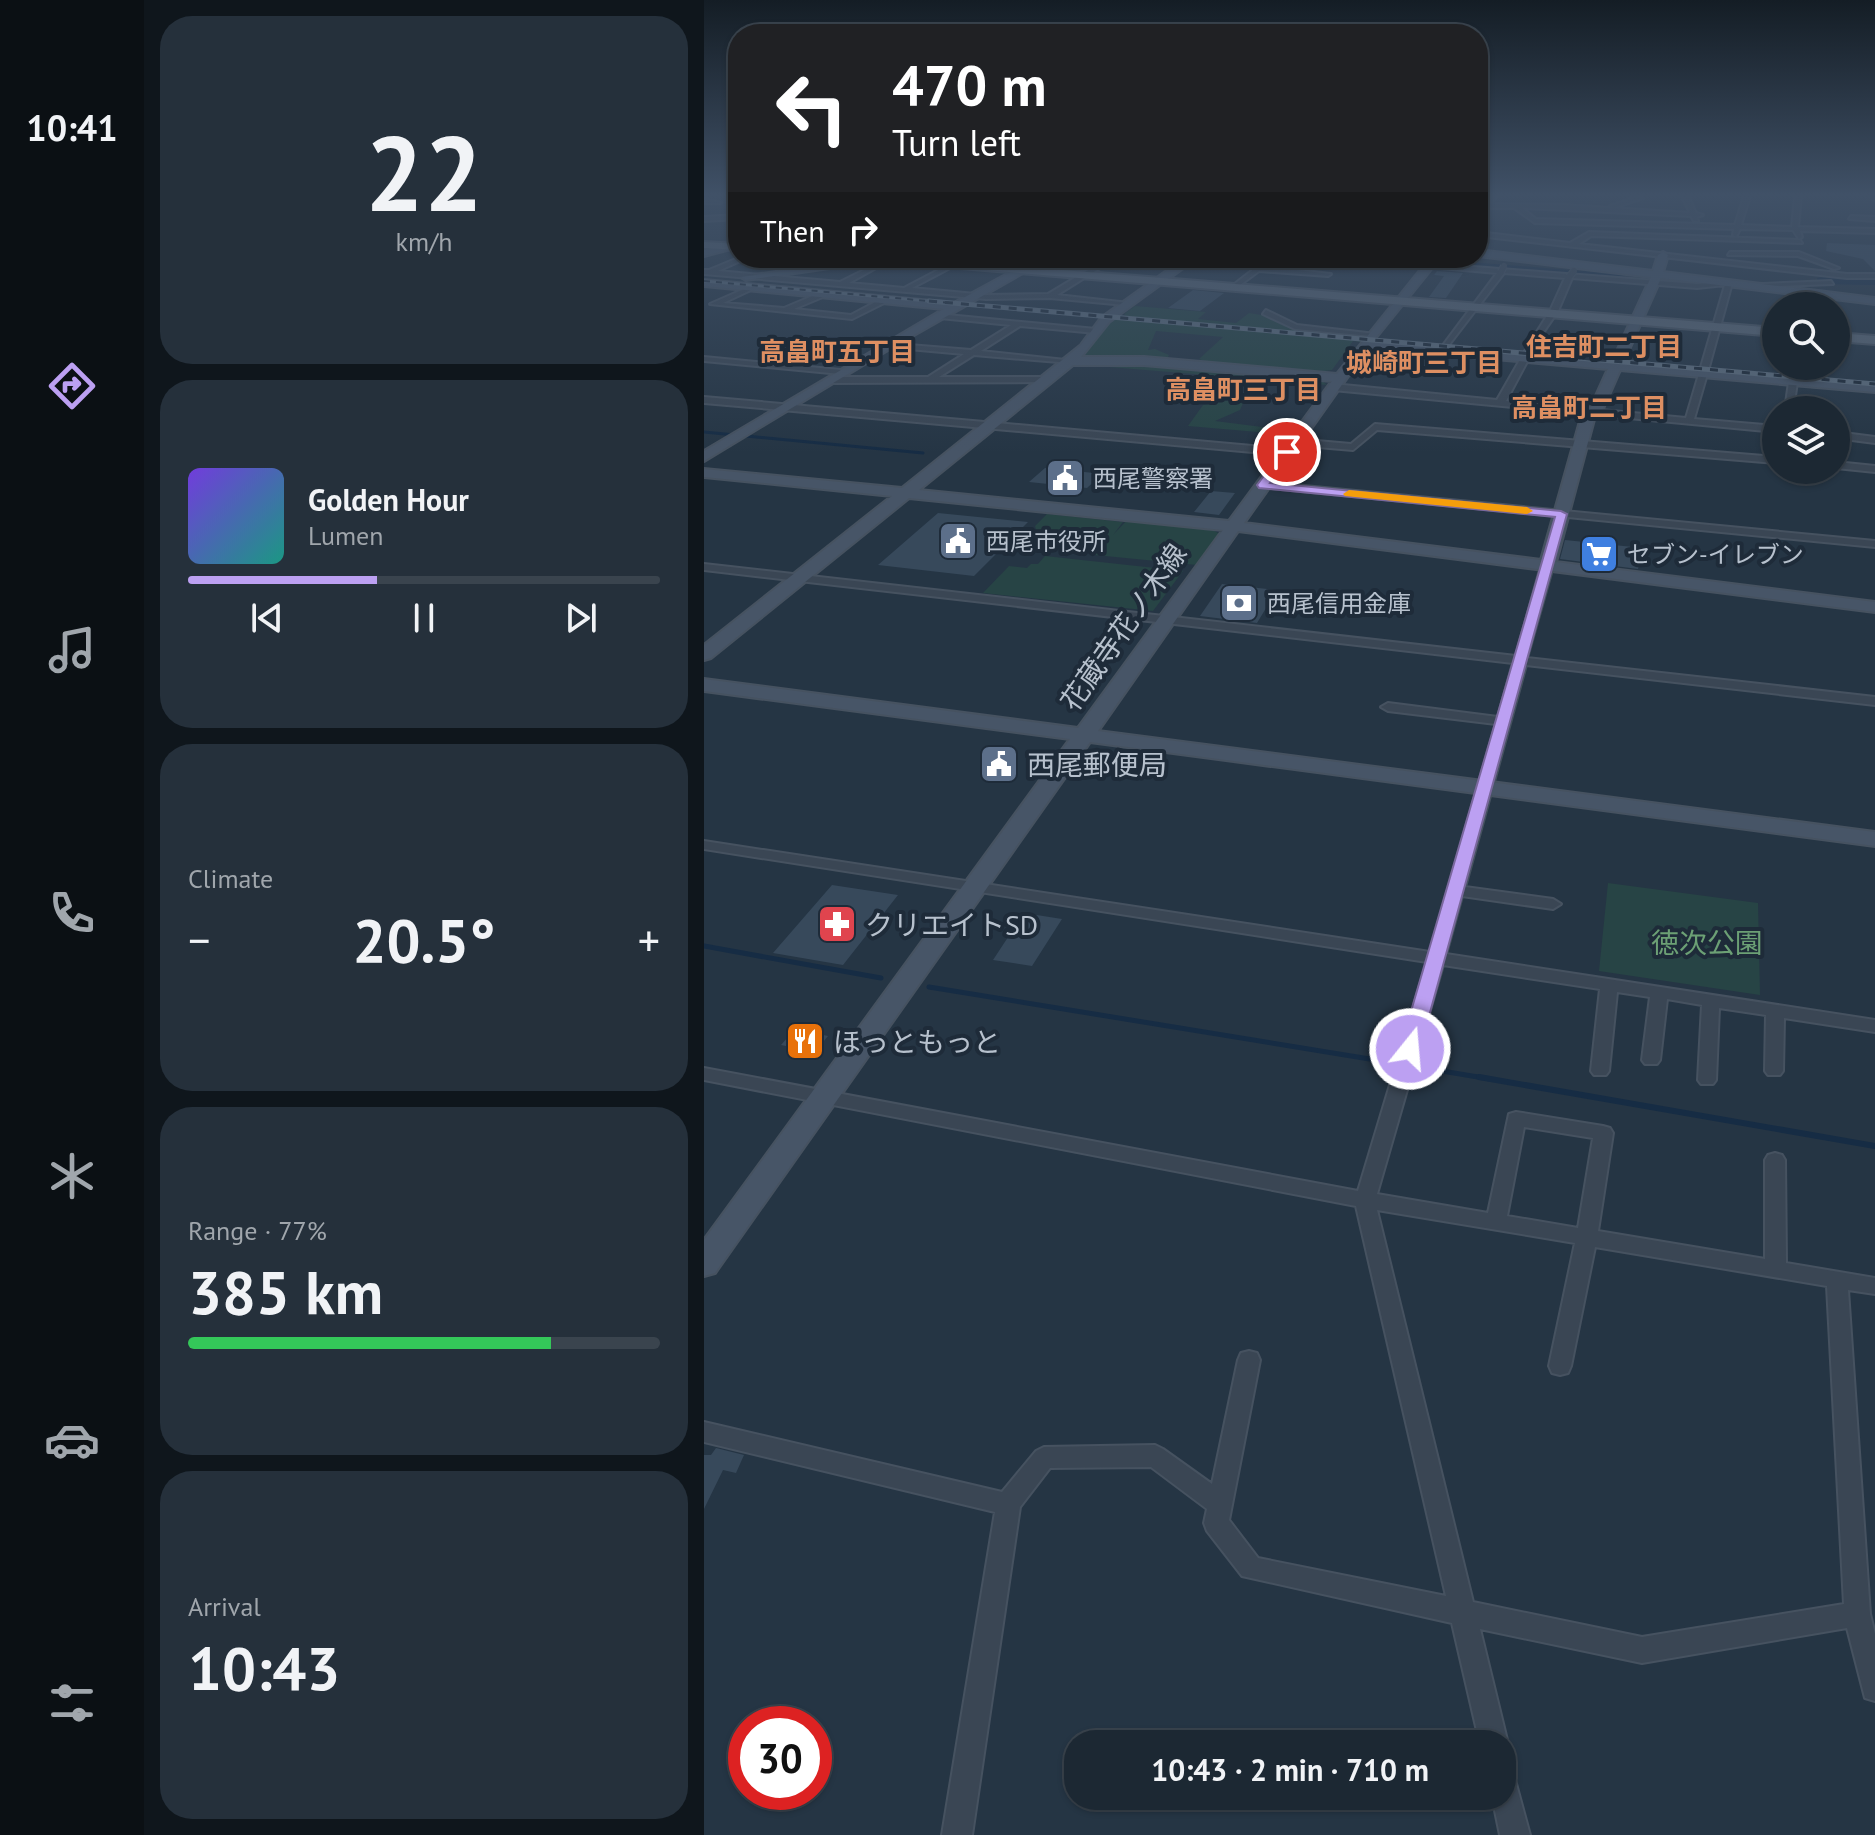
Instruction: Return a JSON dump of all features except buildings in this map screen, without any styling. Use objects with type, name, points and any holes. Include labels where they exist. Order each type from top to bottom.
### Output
[{"type":"main road","points":[[1166,282],[1762,331]]},
{"type":"main road","points":[[1850,338],[1875,340]]},
{"type":"street","points":[[748,282],[842,284],[976,296],[1050,296],[1125,303]]},
{"type":"street","points":[[704,309],[752,282],[822,294],[957,307]]},
{"type":"street","points":[[842,284],[847,282]]},
{"type":"street","points":[[905,289],[920,282]]},
{"type":"street","points":[[704,457],[887,345],[1001,282]]},
{"type":"street","points":[[1050,296],[1074,282]]},
{"type":"street","points":[[704,654],[1071,361],[1125,303],[1157,282]]},
{"type":"street","points":[[1234,287],[1241,282]]},
{"type":"street","points":[[1305,293],[1319,282]]},
{"type":"street","name":"花蔵寺花ノ木線","points":[[704,1264],[1290,447],[1369,338],[1415,282]]},
{"type":"street","points":[[1448,344],[1494,282]]},
{"type":"street","points":[[1500,403],[1569,282]]},
{"type":"street","points":[[1491,1730],[1365,1200],[1437,958],[1589,414],[1595,411],[1654,282]]},
{"type":"street","points":[[1671,282],[1697,286],[1729,283]]},
{"type":"street","points":[[1718,282],[1809,288],[1856,282]]},
{"type":"street","points":[[1689,421],[1729,283]]},
{"type":"street","points":[[1809,288],[1822,292]]},
{"type":"street","points":[[1808,292],[1809,288]]},
{"type":"street","points":[[785,311],[822,294]]},
{"type":"street","points":[[1850,298],[1875,301]]},
{"type":"street","points":[[714,304],[852,317],[886,300]]},
{"type":"street","points":[[1850,306],[1864,314]]},
{"type":"street","points":[[1266,312],[1295,327],[1369,338],[1527,355],[1762,373]]},
{"type":"street","points":[[940,316],[1096,331]]},
{"type":"street","points":[[925,381],[1018,324]]},
{"type":"street","points":[[1369,338],[1448,344],[1527,355]]},
{"type":"street","points":[[887,345],[1071,361],[1144,361],[1337,383],[1411,395],[1762,428]]},
{"type":"street","points":[[704,359],[835,376],[925,381],[1049,379]]},
{"type":"street","points":[[1850,379],[1875,381]]},
{"type":"street","points":[[1829,380],[1875,388]]},
{"type":"street","points":[[1403,407],[1411,395]]},
{"type":"street","points":[[704,400],[1290,447],[1353,447],[1375,427],[1762,459]]},
{"type":"street","points":[[1850,437],[1875,440]]},
{"type":"street","points":[[1850,466],[1875,469]]},
{"type":"street","points":[[704,473],[1233,526],[1875,607]]},
{"type":"street","points":[[1263,485],[1875,544]]},
{"type":"street","points":[[704,567],[1875,701]]},
{"type":"street","points":[[704,685],[1875,839]]},
{"type":"street","points":[[1388,707],[1502,721]]},
{"type":"street","points":[[704,845],[1875,1026]]},
{"type":"street","points":[[1456,890],[1553,904]]},
{"type":"street","points":[[1600,1071],[1609,985]]},
{"type":"street","points":[[1651,1060],[1659,993]]},
{"type":"street","points":[[1707,1080],[1711,1001]]},
{"type":"street","points":[[1774,1071],[1775,1011]]},
{"type":"street","points":[[704,1074],[1365,1200],[1875,1286]]},
{"type":"street","points":[[1496,1222],[1516,1119],[1603,1133],[1587,1237],[1560,1366]]},
{"type":"street","points":[[1775,1160],[1776,1268]]},
{"type":"street","points":[[1837,1278],[1857,1614],[1875,1688]]},
{"type":"street","points":[[1249,1360],[1216,1523],[1251,1568],[1642,1650],[1857,1614]]},
{"type":"street","points":[[704,1432],[1007,1504]]},
{"type":"street","points":[[957,1835],[1007,1504],[1044,1458],[1155,1456],[1219,1504]]},
{"type":"street","points":[[1509,1810],[1515,1835]]},
{"type":"green space","points":[[1135,306],[1206,312],[1198,319],[1236,323],[1249,313],[1274,317],[1292,329],[1366,338],[1362,342],[1353,341],[1332,370],[1318,372],[1206,362],[1199,359],[1223,337],[1156,331],[1148,350],[1155,349],[1169,355],[1167,359],[1085,355],[1114,315],[1126,316],[1124,314]]},
{"type":"green space","points":[[1098,363],[1321,380],[1327,385],[1097,366]]},
{"type":"green space","points":[[1244,401],[1240,410],[1215,421],[1285,430],[1282,434],[1188,426],[1203,405]]},
{"type":"green space","points":[[1047,514],[1123,522],[1113,535],[1128,519],[1209,528],[1220,534],[1197,565],[1095,555],[1103,545],[1080,549],[1039,540],[1035,526]]},
{"type":"green space","points":[[1045,556],[1183,571],[1153,611],[983,593],[1009,566],[1027,568],[1038,564]]},
{"type":"green space","name":"徳次公園","points":[[1608,883],[1758,903],[1760,995],[1599,971]]},
{"type":"waterway","points":[[704,432],[923,453]]},
{"type":"waterway","points":[[704,946],[881,978]]},
{"type":"waterway","points":[[929,987],[1388,1062]]},
{"type":"waterway","points":[[1424,1068],[1490,1079]]},
{"type":"waterway","points":[[1479,1077],[1875,1146]]},
{"type":"railway","points":[[711,282],[951,303]]},
{"type":"railway","points":[[929,301],[1875,384]]},
{"type":"slow traffic","points":[[1349,494],[1527,511]]},
{"type":"place","name":"西尾警察署","points":[[1065,478]]},
{"type":"place","name":"西尾市役所","points":[[958,541]]},
{"type":"place","name":"セブン-イレブン","points":[[1599,554]]},
{"type":"place","name":"西尾信用金庫","points":[[1239,603]]},
{"type":"place","name":"西尾郵便局","points":[[999,764]]},
{"type":"place","name":"クリエイトSD","points":[[837,924]]},
{"type":"place","name":"ほっともっと","points":[[805,1041]]},
{"type":"district","name":"住吉町二丁目","points":[[1604,346]]},
{"type":"district","name":"高畠町五丁目","points":[[837,351]]},
{"type":"district","name":"城崎町三丁目","points":[[1424,362]]},
{"type":"district","name":"高畠町三丁目","points":[[1243,389]]},
{"type":"district","name":"高畠町二丁目","points":[[1589,407]]},
{"type":"route","points":[[1287,452],[1263,485],[1561,514],[1410,1049]]}]
